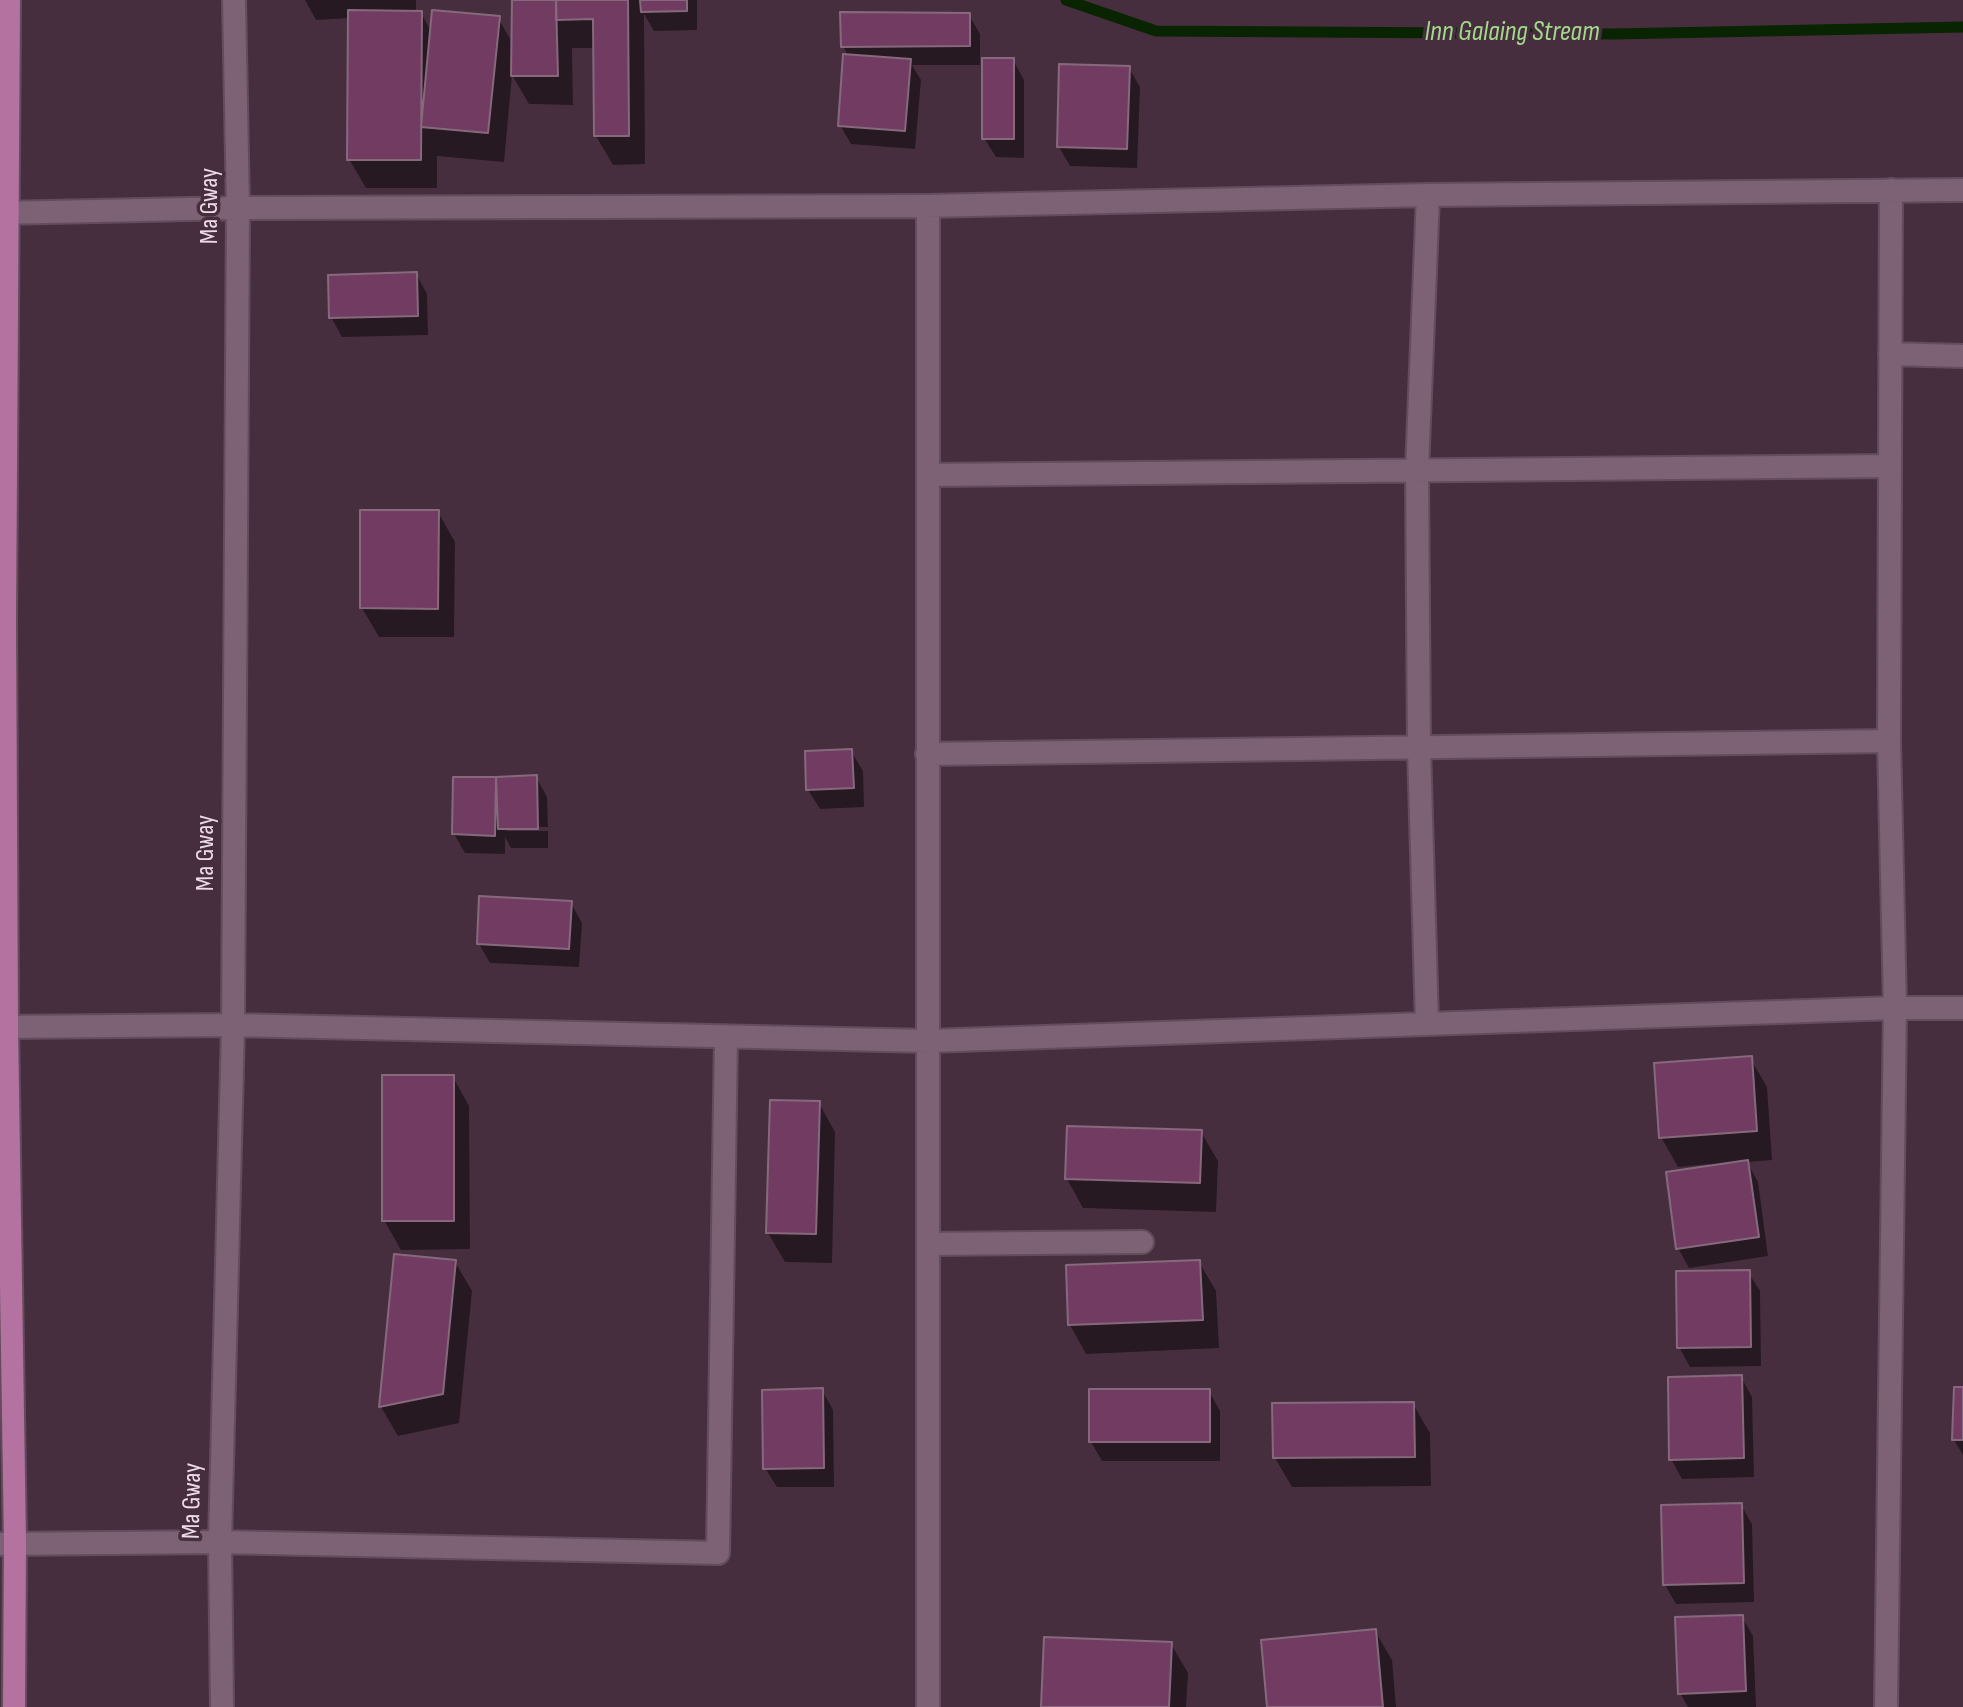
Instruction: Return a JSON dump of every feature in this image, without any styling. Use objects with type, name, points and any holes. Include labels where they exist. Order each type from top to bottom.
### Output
[{"type":"main road","points":[[9,0],[4,213],[2,620],[7,1543],[14,1707]]},
{"type":"street","name":"Ma Gway","points":[[222,1707],[220,1542],[233,1025],[238,208],[234,0]]},
{"type":"street","points":[[1886,1707],[1895,1008],[1889,741],[1891,190]]},
{"type":"street","points":[[4,213],[238,208],[928,206],[1428,195],[1963,190]]},
{"type":"street","points":[[1427,1024],[1419,748],[1417,470],[1428,195]]},
{"type":"street","points":[[928,206],[928,1707]]},
{"type":"street","points":[[1890,354],[1963,356]]},
{"type":"street","points":[[928,475],[1890,466]]},
{"type":"street","points":[[927,754],[1889,741]]},
{"type":"street","points":[[4,1027],[233,1025],[928,1041],[1963,1008]]},
{"type":"street","points":[[7,1543],[220,1542],[718,1553],[726,1038]]},
{"type":"street","points":[[928,1244],[1142,1242]]},
{"type":"building","points":[[512,0],[556,0],[558,76],[511,76]]},
{"type":"building","points":[[556,0],[628,0],[629,136],[594,136],[593,19],[556,20]]},
{"type":"building","points":[[640,0],[687,0],[687,11],[641,12]]},
{"type":"building","points":[[348,10],[422,11],[421,160],[347,160]]},
{"type":"building","points":[[432,10],[500,16],[488,133],[421,127]]},
{"type":"building","points":[[840,12],[970,13],[970,46],[841,47]]},
{"type":"building","points":[[843,54],[911,59],[905,131],[838,126]]},
{"type":"building","points":[[982,58],[1014,58],[1014,139],[982,139]]},
{"type":"building","points":[[1059,64],[1130,66],[1127,149],[1057,147]]},
{"type":"building","points":[[417,272],[418,316],[329,318],[328,275]]},
{"type":"building","points":[[360,510],[439,510],[438,609],[360,608]]},
{"type":"building","points":[[852,749],[854,788],[806,790],[805,751]]},
{"type":"building","points":[[537,775],[538,829],[498,829],[496,777]]},
{"type":"building","points":[[453,777],[496,777],[495,836],[452,834]]},
{"type":"building","points":[[479,896],[572,901],[569,949],[477,944]]},
{"type":"building","points":[[1752,1056],[1757,1131],[1659,1138],[1654,1063]]},
{"type":"building","points":[[382,1075],[454,1075],[454,1221],[382,1221]]},
{"type":"building","points":[[770,1100],[820,1101],[816,1234],[766,1233]]},
{"type":"building","points":[[1067,1126],[1202,1130],[1200,1183],[1065,1179]]},
{"type":"building","points":[[1748,1160],[1759,1237],[1676,1249],[1666,1172]]},
{"type":"building","points":[[394,1254],[456,1260],[443,1394],[379,1407]]},
{"type":"building","points":[[1200,1260],[1203,1320],[1068,1325],[1066,1265]]},
{"type":"building","points":[[1750,1270],[1751,1347],[1677,1348],[1676,1271]]},
{"type":"building","points":[[1742,1375],[1744,1458],[1669,1460],[1668,1377]]},
{"type":"building","points":[[1954,1387],[1963,1387],[1963,1440],[1952,1440]]},
{"type":"building","points":[[823,1388],[824,1468],[763,1469],[762,1390]]},
{"type":"building","points":[[1089,1389],[1210,1389],[1210,1442],[1089,1442]]},
{"type":"building","points":[[1414,1402],[1415,1457],[1273,1458],[1272,1403]]},
{"type":"building","points":[[1742,1503],[1744,1583],[1663,1585],[1661,1505]]},
{"type":"building","points":[[1743,1615],[1746,1691],[1678,1694],[1675,1617]]},
{"type":"building","points":[[1376,1629],[1383,1707],[1267,1707],[1261,1640]]},
{"type":"building","points":[[1044,1637],[1172,1642],[1169,1707],[1041,1707]]},
{"type":"waterway","name":"Inn Galaing Stream","points":[[1066,0],[1156,31],[1614,34],[1963,27]]}]
